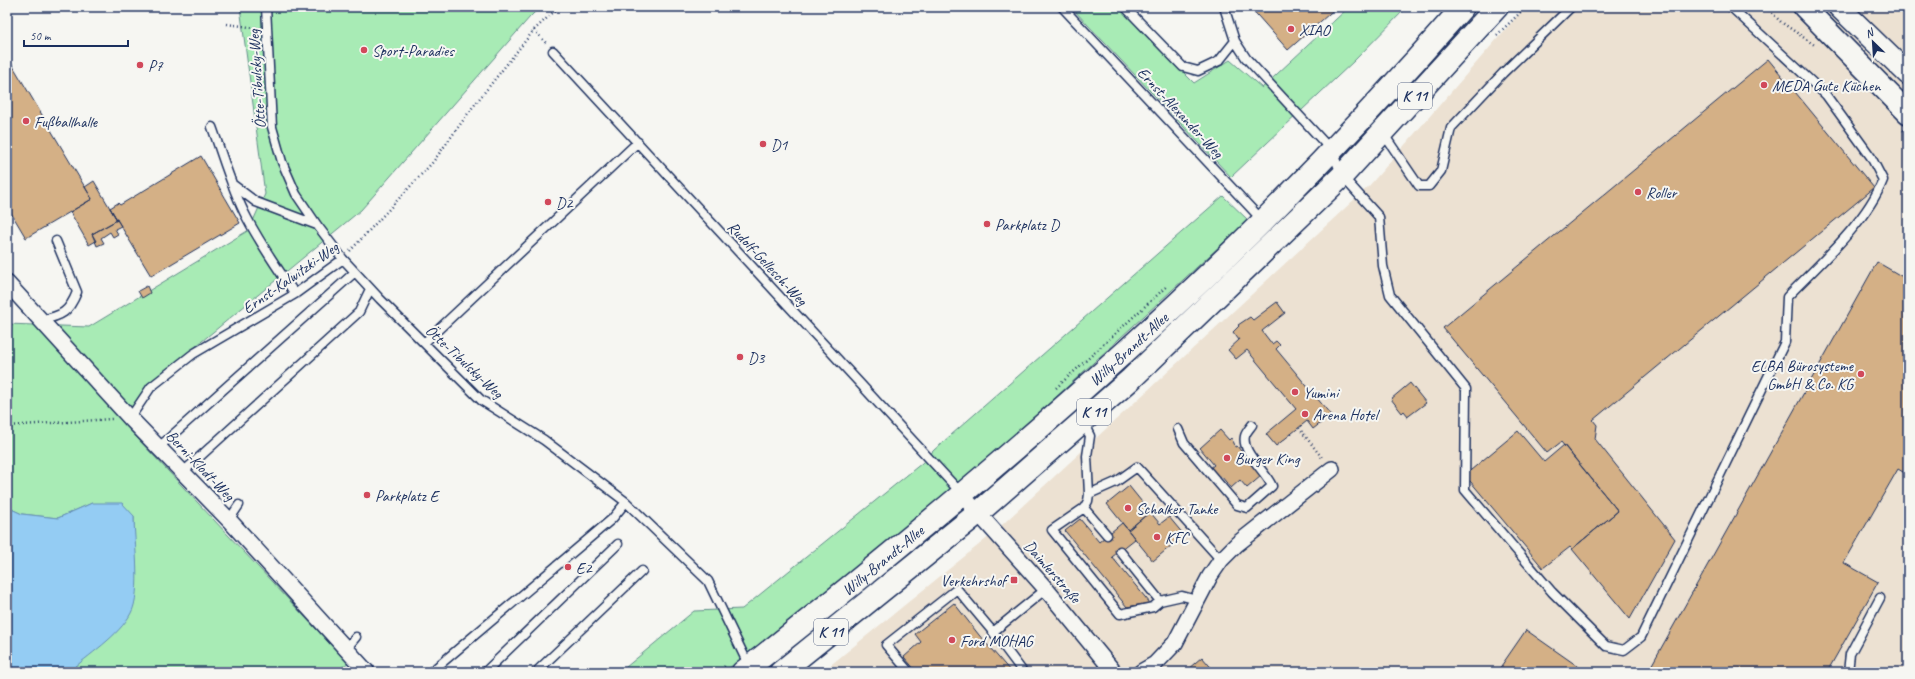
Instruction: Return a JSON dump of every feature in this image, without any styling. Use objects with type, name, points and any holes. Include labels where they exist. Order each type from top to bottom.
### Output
[{"type":"main road","name":"Willy-Brandt-Allee","points":[[781,672],[978,513],[1148,363],[1271,229],[1332,151],[1463,7]]},
{"type":"main road","name":"Willy-Brandt-Allee","points":[[747,666],[962,495],[1139,339],[1271,229],[1342,176],[1497,7]]},
{"type":"main road","points":[[1804,7],[1905,121]]},
{"type":"main road","points":[[1839,7],[1908,74]]},
{"type":"street","name":"Berni-Klodt-Weg","points":[[7,283],[130,418],[160,447],[229,520],[368,672]]},
{"type":"street","points":[[1141,672],[1156,664],[1176,643],[1197,600],[1221,560],[1236,544],[1332,469]]},
{"type":"street","name":"Daimlerstraße","points":[[962,495],[1046,589],[1114,672]]},
{"type":"lane","name":"Ötte-Tibulsky-Weg","points":[[266,7],[272,128],[282,162],[296,194],[316,225],[343,259],[370,289],[481,400],[544,440],[626,502],[708,581],[747,666]]},
{"type":"lane","name":"Ernst-Alexander-Weg","points":[[1062,7],[1271,229]]},
{"type":"lane","points":[[1126,7],[1184,67],[1198,71],[1218,62],[1235,41]]},
{"type":"lane","points":[[1224,7],[1235,41],[1246,58],[1332,151],[1342,176],[1379,217],[1383,266],[1390,295],[1466,389],[1464,490],[1552,592],[1606,646],[1624,650],[1641,636],[1785,342],[1787,297],[1845,238],[1878,193],[1883,180],[1871,157],[1826,95],[1732,7]]},
{"type":"lane","points":[[1382,132],[1419,186],[1429,186],[1441,171],[1451,128],[1503,73],[1570,7]]},
{"type":"lane","name":"Rudolf-Gellesch-Weg","points":[[553,51],[962,495]]},
{"type":"lane","points":[[212,126],[232,183],[246,217],[268,254],[295,294]]},
{"type":"lane","points":[[424,343],[638,142]]},
{"type":"lane","points":[[232,183],[256,202],[316,225]]},
{"type":"lane","points":[[41,320],[58,317],[71,306],[77,292],[56,241]]},
{"type":"lane","name":"Ernst-Kalwitzki-Weg","points":[[130,418],[151,387],[193,354],[295,294],[343,259]]},
{"type":"lane","points":[[160,447],[355,272]]},
{"type":"lane","points":[[183,472],[359,312],[370,289]]},
{"type":"lane","points":[[1083,421],[1090,436],[1086,456],[1089,494],[1088,501],[1084,508],[1052,530],[1120,614],[1153,607],[1160,601],[1182,596],[1197,600]]},
{"type":"lane","points":[[1178,429],[1184,443],[1232,500],[1237,505],[1247,508],[1272,486],[1268,476],[1245,449],[1245,435],[1252,425]]},
{"type":"lane","points":[[1089,494],[1116,482],[1137,467],[1221,560]]},
{"type":"lane","points":[[431,672],[612,519],[626,502]]},
{"type":"lane","points":[[229,520],[239,505]]},
{"type":"lane","points":[[1084,508],[1107,535]]},
{"type":"lane","points":[[485,672],[618,544]]},
{"type":"lane","points":[[1120,551],[1160,601]]},
{"type":"lane","points":[[536,672],[642,571]]},
{"type":"lane","points":[[909,672],[886,645],[956,589],[993,632],[1023,672]]},
{"type":"lane","points":[[993,632],[1046,589]]},
{"type":"lane","points":[[1848,672],[1850,654],[1880,598]]},
{"type":"lane","points":[[346,649],[356,636]]},
{"type":"path","name":"Ernst-Kalwitzki-Weg","points":[[343,259],[434,162],[472,108],[534,30],[559,7]]},
{"type":"path","points":[[1766,7],[1781,22],[1819,48]]},
{"type":"path","points":[[227,24],[255,28]]},
{"type":"path","points":[[534,30],[553,51]]},
{"type":"path","points":[[1905,121],[1908,135]]},
{"type":"path","points":[[1052,392],[1170,284]]},
{"type":"path","points":[[7,426],[130,418]]},
{"type":"path","points":[[1299,428],[1332,469]]},
{"type":"path","points":[[718,672],[747,666]]},
{"type":"path","points":[[331,672],[334,669],[336,672]]},
{"type":"shaded area","points":[[1525,7],[1908,7],[1908,672],[822,672],[991,535],[1369,186]]},
{"type":"green space","points":[[240,7],[540,7],[361,210],[173,365],[124,424],[348,663],[335,672],[69,672],[117,631],[134,533],[134,516],[92,503],[58,518],[22,514],[7,507],[7,324],[89,327],[249,230],[265,194]]},
{"type":"green space","points":[[1071,7],[1118,7],[1194,83],[1230,60],[1262,88],[1349,7],[1407,7],[1354,61],[1231,177]]},
{"type":"green space","points":[[1223,196],[1248,220],[964,482],[724,672],[620,672],[694,611],[742,609],[922,463],[934,450]]},
{"type":"water","points":[[92,503],[122,503],[134,516],[137,580],[134,604],[131,613],[119,629],[103,645],[69,672],[7,672],[7,507],[22,514],[58,518]]},
{"type":"building","name":"XIAO","points":[[1250,7],[1337,7],[1288,50]]},
{"type":"building","name":"Fußballhalle","points":[[7,56],[92,199],[26,238],[7,206]]},
{"type":"building","points":[[1768,59],[1874,188],[1593,420],[1597,425],[1595,439],[1675,539],[1630,619],[1572,549],[1618,511],[1561,442],[1547,453],[1443,328]]},
{"type":"building","points":[[201,156],[240,223],[151,276],[110,208],[118,203],[120,205]]},
{"type":"building","points":[[94,181],[117,220],[92,234],[96,241],[89,245],[70,212],[92,199],[85,187]]},
{"type":"building","points":[[110,208],[121,226],[115,229],[118,234],[113,237],[110,232],[101,238],[104,243],[97,246],[92,234],[117,220]]},
{"type":"building","name":"ELBA Bürosysteme GmbH & Co. KG","points":[[1877,262],[1908,280],[1908,475],[1898,469],[1844,563],[1878,582],[1827,672],[1658,672],[1650,668]]},
{"type":"building","points":[[147,286],[150,293],[142,298],[138,291]]},
{"type":"building","points":[[1277,302],[1285,313],[1262,331],[1272,344],[1276,341],[1280,345],[1276,349],[1331,415],[1313,429],[1307,421],[1276,446],[1266,434],[1296,409],[1247,350],[1236,359],[1228,350],[1239,340],[1233,332],[1239,326],[1238,325],[1250,317],[1253,320]]},
{"type":"building","points":[[1410,383],[1426,403],[1406,418],[1408,416],[1404,411],[1402,413],[1391,399]]},
{"type":"building","name":"Burger King","points":[[1220,430],[1229,440],[1231,438],[1235,447],[1237,446],[1261,476],[1247,488],[1240,480],[1231,488],[1221,476],[1218,478],[1210,468],[1214,465],[1200,448]]},
{"type":"building","points":[[1518,431],[1544,462],[1564,445],[1618,511],[1572,549],[1570,547],[1543,568],[1465,475]]},
{"type":"building","name":"Schalker Tanke","points":[[1129,486],[1150,512],[1128,530],[1107,504]]},
{"type":"building","name":"KFC","points":[[1150,512],[1160,524],[1169,517],[1184,535],[1153,561],[1128,530]]},
{"type":"building","points":[[1080,519],[1099,542],[1122,523],[1128,530],[1135,539],[1112,557],[1150,603],[1127,607],[1065,531]]},
{"type":"building","name":"Ford MOHAG","points":[[954,603],[1011,672],[917,672],[904,657],[921,642],[915,634]]},
{"type":"building","points":[[1526,630],[1586,672],[1497,672]]},
{"type":"building","points":[[1202,657],[1215,672],[1191,672],[1188,669]]},
{"type":"place","name":"XIAO","points":[[1291,29]]},
{"type":"place","name":"Sport-Paradies","points":[[364,50]]},
{"type":"place","name":"P7","points":[[140,65]]},
{"type":"place","name":"MEDA Gute Küchen","points":[[1764,85]]},
{"type":"place","name":"Fußballhalle","points":[[26,121]]},
{"type":"place","name":"D1","points":[[763,144]]},
{"type":"place","name":"Roller","points":[[1638,192]]},
{"type":"place","name":"D2","points":[[548,202]]},
{"type":"place","name":"Parkplatz D","points":[[987,224]]},
{"type":"place","name":"D3","points":[[740,357]]},
{"type":"place","name":"ELBA Bürosysteme GmbH & Co. KG","points":[[1861,374]]},
{"type":"place","name":"Yumini","points":[[1295,392]]},
{"type":"place","name":"Arena Hotel","points":[[1305,414]]},
{"type":"place","name":"Burger King","points":[[1227,458]]},
{"type":"place","name":"Parkplatz E","points":[[367,495]]},
{"type":"place","name":"Schalker Tanke","points":[[1128,508]]},
{"type":"place","name":"KFC","points":[[1157,537]]},
{"type":"place","name":"E2","points":[[568,567]]},
{"type":"place","name":"Verkehrshof","points":[[1014,580]]},
{"type":"place","name":"Ford MOHAG","points":[[952,640]]}]
